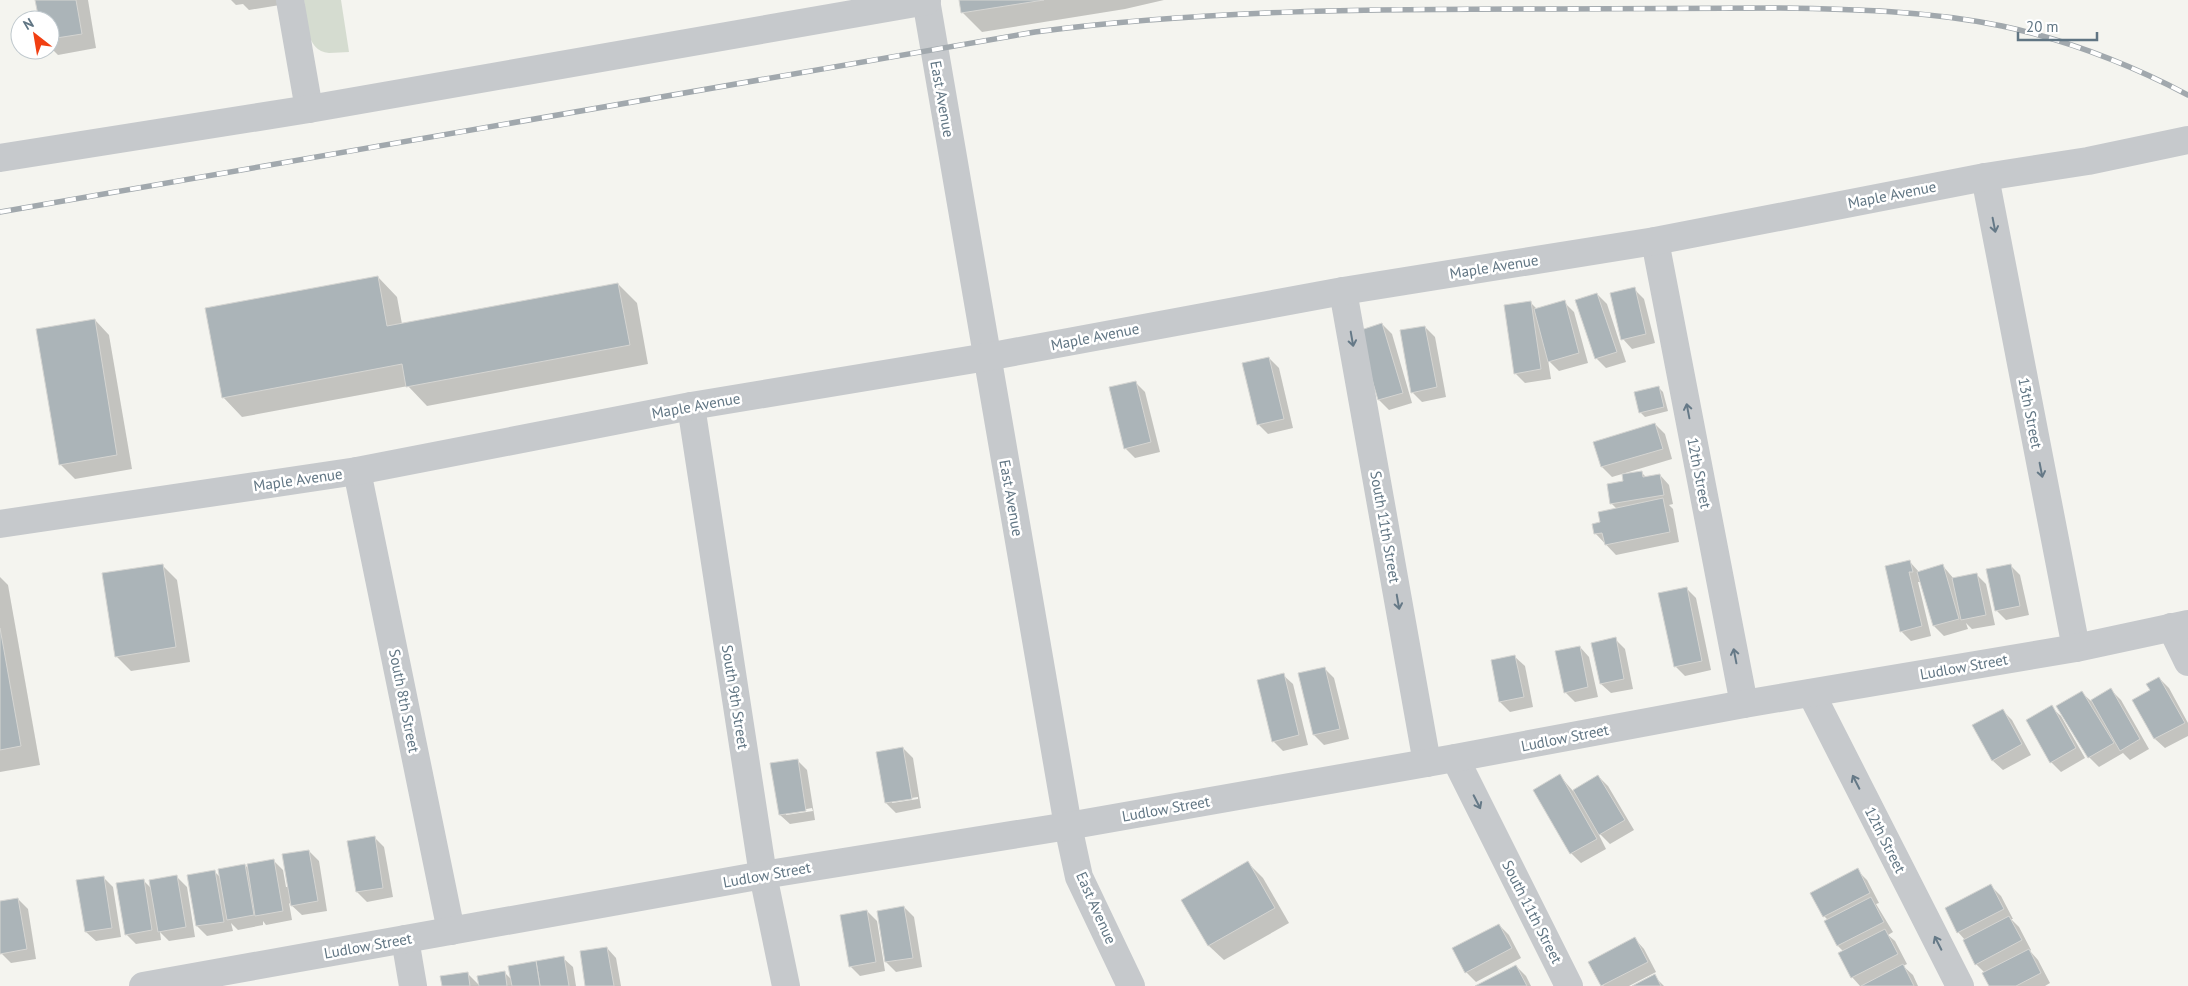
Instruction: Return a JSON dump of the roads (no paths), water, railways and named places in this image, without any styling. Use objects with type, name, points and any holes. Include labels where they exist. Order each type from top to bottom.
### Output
[{"type":"street","points":[[290,0],[309,109]]},
{"type":"street","points":[[0,158],[309,109],[927,0]]},
{"type":"street","name":"East Avenue","points":[[927,0],[1068,826],[1079,877],[1131,986]]},
{"type":"street","name":"Maple Avenue","points":[[0,524],[357,471],[691,406],[987,357],[1343,291],[1656,241],[1985,177],[2088,161],[2188,140]]},
{"type":"street","name":"13th Street","points":[[1985,177],[2076,648]]},
{"type":"street","name":"12th Street","points":[[1656,241],[1744,704]]},
{"type":"street","name":"South 11th Street","points":[[1343,291],[1427,763]]},
{"type":"street","name":"South 9th Street","points":[[691,406],[763,875],[786,986]]},
{"type":"street","name":"South 8th Street","points":[[357,471],[451,931]]},
{"type":"street","points":[[2179,626],[2188,662]]},
{"type":"street","name":"Ludlow Street","points":[[143,986],[763,875],[1068,826],[1427,763],[1744,704],[2076,648],[2179,626]]},
{"type":"street","name":"12th Street","points":[[1811,693],[1960,986]]},
{"type":"street","name":"South 11th Street","points":[[1455,758],[1568,986]]},
{"type":"street","points":[[405,939],[413,986]]},
{"type":"railway","points":[[0,212],[1035,32],[1100,24],[1230,15],[1426,9],[1779,8],[1863,10],[1919,14],[1975,21],[2050,38],[2120,63],[2188,95]]}]
